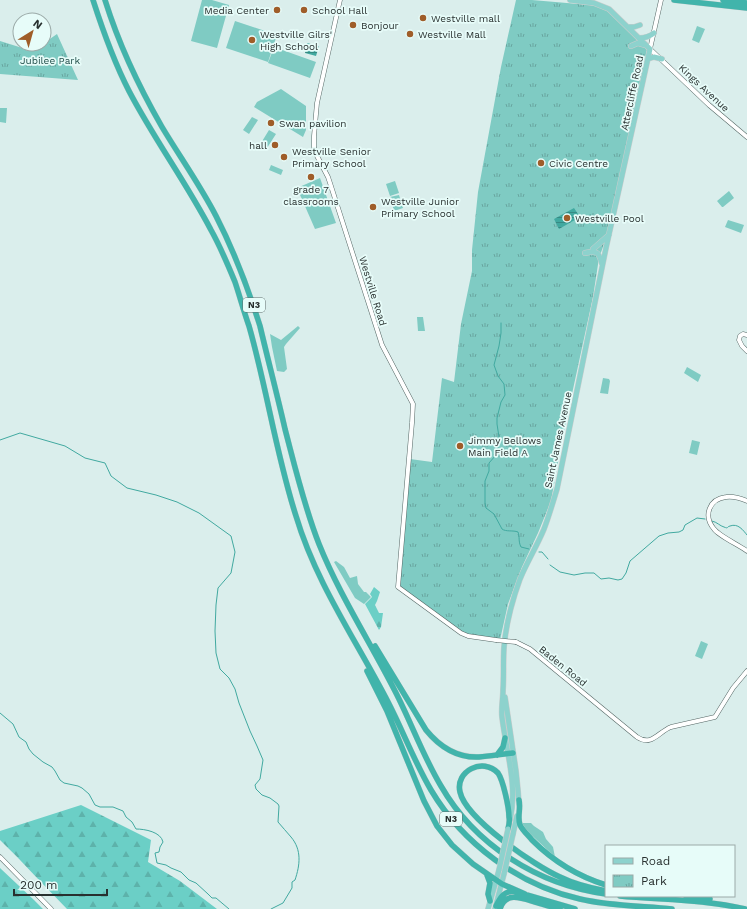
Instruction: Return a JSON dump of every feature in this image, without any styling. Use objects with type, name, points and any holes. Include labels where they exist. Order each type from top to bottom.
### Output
[{"type":"highway","name":"N3","points":[[93,0],[112,51],[129,90],[146,122],[210,226],[235,284],[257,356],[281,462],[296,519],[317,571],[392,708],[430,789],[464,833],[476,845],[513,872],[542,886],[578,899],[597,903],[672,909]]},
{"type":"highway","name":"N3","points":[[105,0],[123,50],[138,82],[163,128],[216,215],[241,271],[260,326],[307,512],[319,544],[330,570],[396,692],[440,786],[465,820],[502,853],[522,866],[553,881],[570,887],[605,894]]},
{"type":"highway","points":[[674,0],[747,8]]},
{"type":"highway","points":[[723,0],[747,3]]},
{"type":"highway","points":[[361,626],[381,655],[422,724],[432,737],[444,747],[455,753],[470,757],[511,753]]},
{"type":"highway","points":[[357,645],[366,668],[387,711],[431,816],[452,845],[472,864],[502,884],[525,894]]},
{"type":"highway","points":[[497,755],[503,747],[505,738]]},
{"type":"highway","points":[[508,829],[510,817],[499,775],[494,770],[486,766],[477,766],[466,772],[461,779],[459,786],[464,802],[497,836],[524,856],[560,878],[605,891]]},
{"type":"highway","points":[[518,800],[520,806],[518,818],[520,825],[536,843],[552,858],[566,868],[588,879],[605,885]]},
{"type":"highway","points":[[487,875],[490,885],[488,894],[490,902]]},
{"type":"highway","points":[[497,908],[501,896],[506,892],[513,891],[574,909]]},
{"type":"highway","points":[[497,908],[501,906],[505,900],[515,897],[560,909]]},
{"type":"highway","points":[[636,897],[706,902],[745,909]]},
{"type":"highway","points":[[646,897],[651,898]]},
{"type":"highway","points":[[701,897],[726,905]]},
{"type":"main road","points":[[570,0],[594,3],[609,9],[648,47]]},
{"type":"main road","points":[[628,27],[640,26]]},
{"type":"main road","points":[[639,38],[648,37],[654,33]]},
{"type":"main road","points":[[631,46],[638,43],[648,47]]},
{"type":"main road","name":"Attercliffe Road","points":[[620,189],[648,59],[648,47]]},
{"type":"main road","points":[[648,59],[654,57],[662,59]]},
{"type":"main road","name":"Saint James Avenue","points":[[488,909],[499,870],[512,812],[513,796],[511,753],[505,738],[502,716],[504,647],[508,619],[521,579],[551,511],[557,489],[620,189]]},
{"type":"main road","points":[[593,249],[609,236]]},
{"type":"main road","points":[[585,253],[592,251],[596,252],[600,256],[603,265]]},
{"type":"main road","name":"Saint James Avenue","points":[[497,908],[517,818],[518,800],[518,782],[511,753],[503,689]]},
{"type":"street","name":"Westville Road","points":[[340,0],[317,103],[314,147],[328,177],[385,353],[413,404],[398,587]]},
{"type":"street","name":"Attercliffe Road","points":[[648,47],[654,33],[661,0]]},
{"type":"street","name":"Kings Avenue","points":[[648,47],[709,105],[747,137]]},
{"type":"street","points":[[747,335],[741,335],[739,340],[747,351]]},
{"type":"street","points":[[747,501],[732,497],[720,498],[710,506],[708,511],[710,523],[716,531],[747,551]]},
{"type":"street","name":"Baden Road","points":[[398,587],[463,634],[473,637],[516,642],[530,649],[643,741],[651,740],[670,727],[715,717],[733,688],[747,671]]},
{"type":"street","points":[[0,857],[51,909]]},
{"type":"green space","points":[[202,0],[212,0],[229,5],[217,48],[191,41]]},
{"type":"green space","points":[[516,0],[532,0],[600,7],[608,11],[647,50],[608,233],[599,258],[593,297],[562,440],[551,501],[522,567],[508,604],[500,640],[468,636],[398,587],[410,459],[432,462],[442,378],[454,382],[461,324],[472,271],[472,250],[478,192],[501,67]]},
{"type":"green space","points":[[235,21],[277,35],[268,62],[226,48]]},
{"type":"green space","points":[[697,26],[705,29],[699,43],[692,40]]},
{"type":"green space","name":"Jubilee Park","points":[[57,34],[78,80],[0,74],[0,41],[12,45],[12,52],[52,52],[52,37]]},
{"type":"green space","points":[[274,47],[316,62],[310,78],[268,63]]},
{"type":"green space","points":[[281,89],[306,106],[306,130],[303,137],[254,107],[257,102]]},
{"type":"green space","points":[[0,108],[7,108],[6,123],[0,122]]},
{"type":"green space","points":[[252,117],[258,120],[249,134],[243,130]]},
{"type":"green space","points":[[269,130],[276,134],[267,148],[261,143]]},
{"type":"green space","points":[[271,165],[283,170],[281,175],[269,170]]},
{"type":"green space","points":[[320,178],[336,223],[315,229],[297,188]]},
{"type":"green space","points":[[395,181],[399,193],[390,196],[386,184]]},
{"type":"green space","points":[[729,191],[734,198],[722,207],[717,201]]},
{"type":"green space","points":[[399,195],[403,208],[394,211],[390,197]]},
{"type":"green space","points":[[728,220],[744,225],[741,233],[725,227]]},
{"type":"green space","points":[[417,317],[423,317],[425,331],[418,331]]},
{"type":"green space","points":[[298,326],[300,328],[284,347],[287,369],[284,372],[277,371],[270,334],[281,340]]},
{"type":"green space","points":[[687,367],[701,375],[698,382],[684,373]]},
{"type":"green space","points":[[603,378],[609,379],[610,381],[608,394],[600,393]]},
{"type":"green space","points":[[692,440],[700,442],[697,455],[689,453]]},
{"type":"green space","points":[[336,561],[344,567],[350,578],[357,576],[358,584],[364,592],[371,597],[364,604],[355,598],[334,562]]},
{"type":"green space","points":[[374,587],[380,592],[375,605],[379,613],[383,613],[381,627],[379,630],[365,604],[372,597],[370,594]]},
{"type":"green space","points":[[701,641],[708,644],[702,659],[695,656]]},
{"type":"green space","points":[[81,805],[151,840],[148,862],[180,881],[217,909],[67,909],[0,840],[0,831]]},
{"type":"green space","points":[[522,823],[531,823],[543,832],[546,839],[553,847],[555,857],[526,830]]},
{"type":"green space","points":[[0,868],[34,900],[43,909],[0,909]]},
{"type":"shaded area","points":[[307,43],[319,46],[316,56],[305,53]]},
{"type":"shaded area","name":"Westville Pool","points":[[574,208],[580,217],[559,229],[554,219]]},
{"type":"waterway","points":[[501,323],[499,346],[494,365],[498,376],[504,384],[505,395],[501,402],[497,418],[499,437],[498,447],[496,455],[489,463],[489,471],[485,481],[485,503],[486,508],[494,514],[502,529],[518,532],[521,547],[529,549]]},
{"type":"waterway","points":[[0,440],[20,433],[65,446],[85,458],[105,463],[111,476],[127,488],[177,502],[199,513],[231,536],[235,552],[231,573],[218,588],[215,631],[216,653],[220,669],[229,678],[235,689],[250,731],[263,760],[260,779],[255,785],[256,789],[262,795],[270,798],[278,804],[278,822],[295,842],[299,858],[298,869],[295,880],[292,882],[292,888],[283,903],[271,909]]},
{"type":"waterway","points":[[550,565],[560,572],[574,575],[594,573],[601,579],[622,579],[626,573],[630,561],[659,536],[679,532],[683,530],[685,525],[697,518],[705,519]]},
{"type":"waterway","points":[[712,521],[726,528],[733,525],[738,526],[747,535]]},
{"type":"waterway","points":[[539,552],[542,552],[548,559]]},
{"type":"waterway","points":[[0,713],[13,724],[19,737],[26,742],[33,754],[52,767],[60,780],[64,783],[82,788],[89,794],[95,805],[100,807],[113,807],[123,811],[136,829],[148,830],[156,833],[163,842],[159,852],[155,853],[157,863],[166,865],[181,872],[189,880],[196,883],[212,898],[216,898],[229,909]]},
{"type":"place","name":"Media Center","points":[[277,10]]},
{"type":"place","name":"School Hall","points":[[304,10]]},
{"type":"place","name":"Westville mall","points":[[423,18]]},
{"type":"place","name":"Bonjour","points":[[353,25]]},
{"type":"place","name":"Westville Mall","points":[[410,34]]},
{"type":"place","name":"Westville Gilrs' High School","points":[[252,40]]},
{"type":"place","name":"Swan pavilion","points":[[271,123]]},
{"type":"place","name":"hall","points":[[275,145]]},
{"type":"place","name":"Westville Senior Primary School","points":[[284,157]]},
{"type":"place","name":"Civic Centre","points":[[541,163]]},
{"type":"place","name":"grade 7 classrooms","points":[[311,177]]},
{"type":"place","name":"Westville Junior Primary School","points":[[373,207]]},
{"type":"place","name":"Westville Pool","points":[[567,218]]},
{"type":"place","name":"Jimmy Bellows Main Field A","points":[[460,446]]}]
